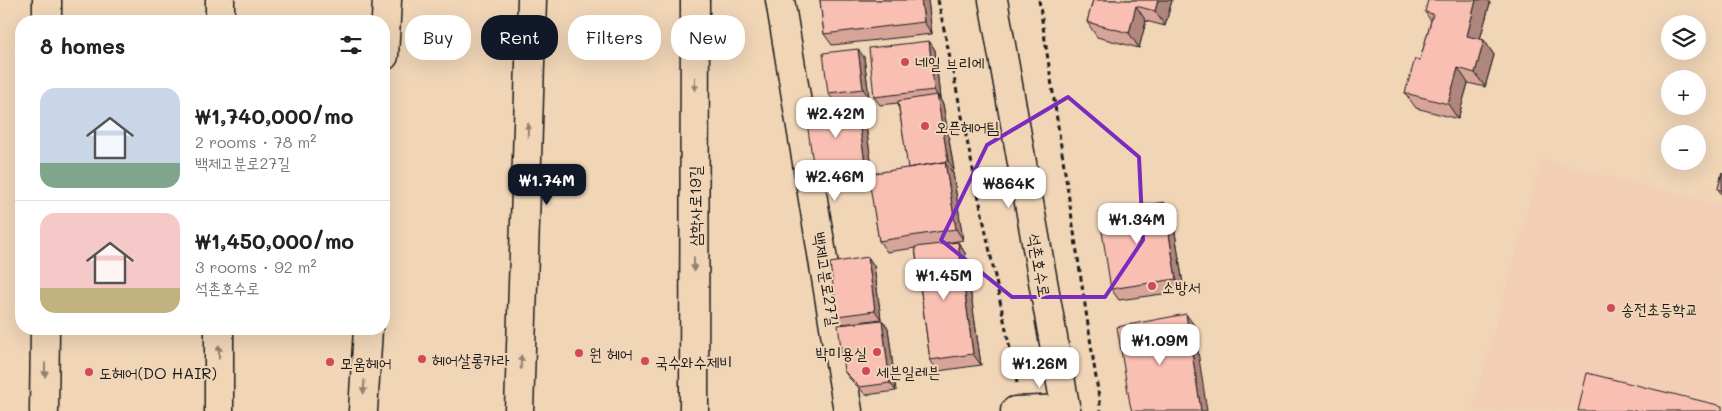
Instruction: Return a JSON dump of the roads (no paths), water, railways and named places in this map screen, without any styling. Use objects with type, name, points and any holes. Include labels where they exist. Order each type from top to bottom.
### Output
[{"type":"street","points":[[47,0],[47,15]]},
{"type":"street","points":[[220,0],[220,15]]},
{"type":"street","points":[[386,15],[387,0]]},
{"type":"street","points":[[519,411],[532,0]]},
{"type":"street","name":"삼학사로19길","points":[[694,411],[695,0]]},
{"type":"street","name":"백제고분로27길","points":[[780,0],[848,411]]},
{"type":"street","name":"석촌호수로","points":[[993,0],[1066,410]]},
{"type":"street","points":[[44,411],[45,335]]},
{"type":"street","points":[[219,335],[219,411]]},
{"type":"street","points":[[363,411],[368,335]]},
{"type":"street","points":[[1015,411],[1066,410]]},
{"type":"place","name":"네일 브리에","points":[[905,62]]},
{"type":"place","name":"오픈헤어팀","points":[[925,126]]},
{"type":"place","name":"소방서","points":[[1152,286]]},
{"type":"place","name":"송전초등학교","points":[[1611,308]]},
{"type":"place","name":"박미용실","points":[[877,352]]},
{"type":"place","name":"원 헤어","points":[[579,353]]},
{"type":"place","name":"헤어살롱카라","points":[[422,359]]},
{"type":"place","name":"국수와수제비","points":[[645,361]]},
{"type":"place","name":"모움헤어","points":[[330,362]]},
{"type":"place","name":"세븐일레븐","points":[[866,371]]},
{"type":"place","name":"도헤어(DO HAIR)","points":[[89,372]]}]
